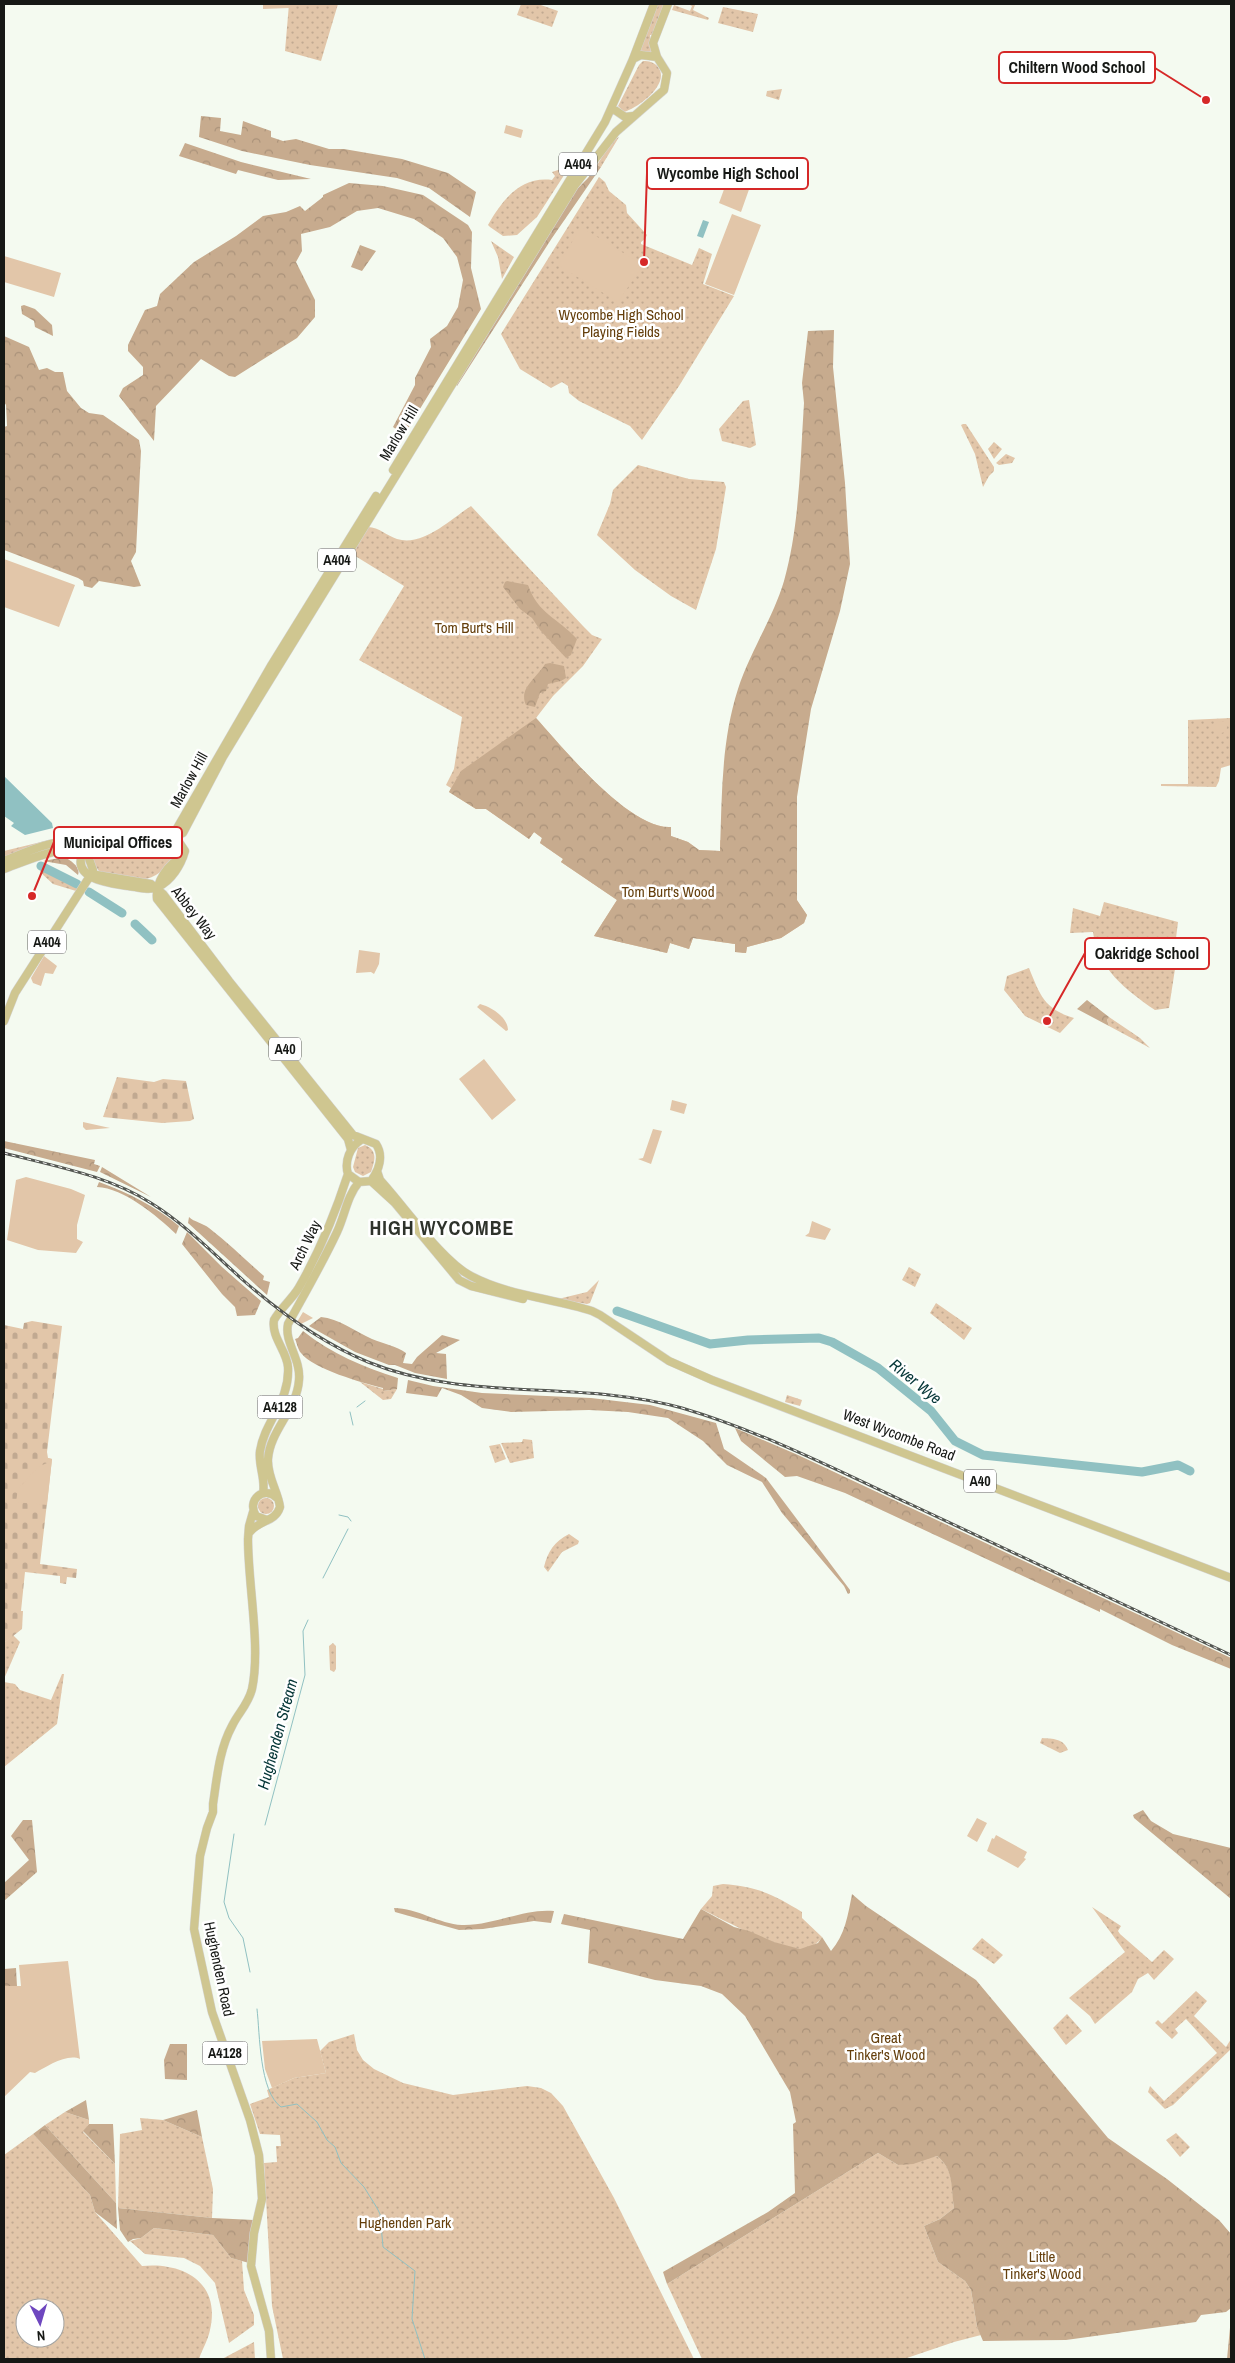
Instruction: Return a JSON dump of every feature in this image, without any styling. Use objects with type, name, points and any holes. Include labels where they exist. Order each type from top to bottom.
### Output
[{"type":"main road","name":"Marlow Hill","points":[[175,836],[176,830],[219,753],[272,664],[612,108],[654,4]]},
{"type":"main road","name":"Marlow Hill","points":[[175,836],[183,833],[223,757],[569,193],[599,152],[633,116],[664,90],[667,73],[653,48],[654,38],[668,4]]},
{"type":"main road","points":[[633,59],[641,55],[657,57]]},
{"type":"main road","points":[[612,108],[625,117],[633,116]]},
{"type":"main road","points":[[4,868],[63,850],[74,853],[84,850],[103,845],[175,836],[181,842],[185,851],[178,868],[157,888],[150,889],[96,880],[85,873],[80,859],[84,850]]},
{"type":"main road","points":[[4,861],[53,844],[72,841],[84,850]]},
{"type":"main road","name":"A404","points":[[4,1021],[15,993],[90,876]]},
{"type":"main road","name":"Abbey Way","points":[[157,888],[227,982],[338,1120],[355,1137],[361,1140],[366,1139],[376,1144],[379,1148],[381,1155],[377,1171],[371,1181]]},
{"type":"main road","name":"Abbey Way","points":[[338,1120],[348,1139],[351,1150]]},
{"type":"main road","points":[[361,1140],[351,1150],[347,1161],[348,1174],[359,1182],[371,1181]]},
{"type":"main road","name":"West Wycombe Road","points":[[377,1171],[380,1180],[416,1223],[467,1274],[504,1290],[600,1314],[669,1361],[712,1380],[1231,1578]]},
{"type":"main road","name":"Arch Way","points":[[263,1493],[260,1451],[263,1438],[280,1408],[288,1384],[287,1362],[274,1332],[274,1320],[295,1294],[311,1266],[327,1232],[348,1174]]},
{"type":"main road","name":"West Wycombe Road","points":[[371,1181],[395,1203],[452,1274],[462,1282],[503,1295],[567,1309],[592,1311]]},
{"type":"main road","name":"Arch Way","points":[[277,1498],[269,1470],[270,1448],[275,1433],[292,1403],[299,1380],[298,1361],[287,1334],[288,1324],[326,1257],[340,1227],[353,1189],[359,1182]]},
{"type":"main road","points":[[249,1533],[257,1524],[273,1518],[279,1512],[280,1507],[277,1498],[269,1492],[263,1493],[254,1500],[253,1512],[256,1516],[266,1520]]},
{"type":"main road","name":"Hughenden Road","points":[[253,1512],[249,1526],[248,1557],[255,1660],[253,1682],[246,1705],[232,1725],[222,1750],[213,1804],[214,1812],[207,1828],[200,1856],[194,1916],[196,1940],[212,2012],[228,2062],[250,2120],[259,2155],[262,2199],[251,2254],[251,2266],[269,2332],[271,2359]]},
{"type":"green space","points":[[263,4],[289,4],[289,8],[263,9]]},
{"type":"green space","points":[[289,4],[338,4],[321,61],[285,51]]},
{"type":"green space","points":[[521,4],[538,4],[558,11],[552,27],[517,15]]},
{"type":"green space","points":[[657,4],[664,4],[652,35],[650,35],[652,53],[638,52]]},
{"type":"green space","points":[[688,4],[695,5],[693,10],[709,18],[708,20],[672,10],[674,5],[690,11],[692,6]]},
{"type":"green space","points":[[723,7],[758,14],[753,32],[718,23]]},
{"type":"green space","points":[[643,61],[651,62],[658,67],[661,74],[660,81],[657,88],[651,94],[637,106],[624,112],[618,106],[639,65]]},
{"type":"green space","points":[[782,89],[779,100],[766,96],[767,91]]},
{"type":"green space","points":[[201,116],[221,118],[220,131],[241,135],[243,121],[271,131],[271,137],[283,141],[296,139],[329,149],[344,149],[402,159],[448,173],[476,192],[470,217],[429,188],[397,178],[310,165],[242,151],[199,137]]},
{"type":"green space","points":[[506,125],[523,130],[521,138],[504,133]]},
{"type":"green space","points":[[619,137],[601,167],[597,165],[612,141]]},
{"type":"green space","points":[[185,143],[241,162],[311,179],[278,180],[238,170],[236,174],[179,156]]},
{"type":"green space","points":[[597,165],[601,167],[552,238],[457,386],[456,384],[576,190]]},
{"type":"green space","points":[[570,166],[537,217],[517,235],[503,236],[488,225],[500,206],[514,191],[531,182],[552,180],[555,176],[552,172]]},
{"type":"green space","points":[[730,173],[752,181],[741,212],[719,203]]},
{"type":"green space","name":"Wycombe High School Playing Fields","points":[[599,177],[605,182],[609,191],[626,205],[627,213],[647,235],[641,244],[692,265],[699,248],[712,254],[703,284],[734,296],[679,386],[642,440],[630,426],[579,401],[569,393],[568,386],[562,382],[551,388],[520,369],[501,334]]},
{"type":"green space","points":[[349,183],[383,186],[423,195],[468,225],[472,232],[471,268],[481,309],[404,435],[393,427],[415,385],[415,378],[431,347],[430,339],[447,326],[458,307],[463,280],[457,257],[443,238],[414,219],[378,208],[357,211],[330,227],[301,234],[302,251],[296,262],[315,300],[315,317],[297,338],[235,377],[229,376],[201,359],[156,406],[154,441],[119,396],[123,388],[143,375],[143,367],[128,351],[128,345],[145,310],[157,306],[160,294],[194,262],[236,236],[263,216],[286,212],[300,206],[305,211],[323,195]]},
{"type":"green space","points":[[732,214],[761,225],[734,295],[705,284]]},
{"type":"green space","points":[[581,227],[643,265],[618,302],[558,265]]},
{"type":"green space","points":[[491,241],[514,257],[502,279],[498,257]]},
{"type":"green space","points":[[360,245],[376,251],[362,271],[351,267]]},
{"type":"green space","points":[[4,256],[61,273],[54,297],[4,282]]},
{"type":"green space","points":[[24,305],[35,309],[52,325],[53,336],[35,327],[34,321],[22,314],[21,306]]},
{"type":"green space","name":"Tom Burt's Wood","points":[[834,330],[833,367],[845,483],[850,564],[840,611],[811,709],[797,797],[797,900],[807,915],[804,923],[781,938],[747,947],[746,953],[735,952],[735,944],[693,938],[689,949],[670,943],[667,953],[594,936],[617,900],[561,862],[563,859],[540,843],[542,838],[534,832],[529,839],[486,809],[476,809],[449,792],[461,771],[536,718],[598,785],[617,802],[636,815],[655,824],[671,827],[671,836],[688,842],[699,850],[720,851],[723,769],[732,709],[743,675],[774,608],[784,581],[793,537],[804,403],[802,383],[808,331]]},
{"type":"green space","points":[[4,336],[29,347],[39,370],[47,368],[55,372],[63,372],[67,391],[81,408],[89,413],[103,415],[139,440],[141,451],[136,552],[131,561],[141,586],[134,587],[99,581],[92,588],[84,586],[83,581],[78,578],[4,550],[4,427],[7,426],[6,405],[4,402]]},
{"type":"green space","points":[[749,400],[756,445],[750,448],[722,441],[719,429],[743,401]]},
{"type":"green space","points":[[966,424],[994,467],[994,471],[983,487],[975,454],[961,425]]},
{"type":"green space","points":[[994,442],[1002,449],[994,459],[988,449]]},
{"type":"green space","points":[[1006,454],[1015,458],[1012,463],[999,465],[996,463]]},
{"type":"green space","points":[[638,465],[689,479],[724,482],[726,487],[716,549],[696,610],[671,596],[635,570],[597,535],[610,504],[613,490]]},
{"type":"green space","name":"Tom Burt's Hill","points":[[471,506],[583,626],[592,635],[602,639],[583,666],[553,696],[536,718],[598,785],[617,802],[636,815],[655,824],[671,827],[671,836],[688,842],[699,850],[720,851],[720,840],[770,862],[807,915],[804,923],[781,938],[747,947],[746,953],[735,952],[735,944],[693,938],[689,949],[670,943],[667,953],[594,936],[617,900],[561,862],[563,859],[540,843],[542,838],[534,832],[529,839],[486,809],[476,809],[449,792],[451,788],[446,785],[454,769],[462,717],[359,660],[404,586],[352,554],[368,527],[376,528],[397,539],[417,539],[427,536]]},
{"type":"green space","points":[[4,559],[75,585],[59,627],[4,607]]},
{"type":"green space","points":[[507,581],[528,585],[537,603],[577,639],[571,655],[566,658],[540,630],[532,618],[520,609],[503,587]]},
{"type":"green space","points":[[550,663],[564,666],[566,678],[548,684],[546,691],[540,693],[535,707],[526,705],[524,693],[526,688],[545,664]]},
{"type":"green space","points":[[1231,718],[1231,765],[1221,768],[1216,787],[1161,786],[1161,784],[1188,784],[1188,720]]},
{"type":"green space","points":[[1219,721],[1223,721],[1227,727],[1223,733],[1219,733],[1215,729],[1215,725]]},
{"type":"green space","points":[[49,840],[49,842],[4,858],[4,851]]},
{"type":"green space","points":[[164,842],[173,848],[173,859],[164,869],[148,878],[132,879],[100,873],[92,860],[103,850],[113,847],[136,843]]},
{"type":"green space","points":[[65,857],[77,867],[78,875],[66,865],[43,861]]},
{"type":"green space","points":[[41,868],[74,883],[78,886],[76,891],[53,884],[40,872]]},
{"type":"green space","points":[[1104,902],[1178,922],[1174,954],[1177,956],[1169,1008],[1155,1010],[1134,995],[1115,977],[1100,957],[1093,932],[1070,933],[1073,908],[1100,916]]},
{"type":"green space","points":[[359,950],[380,953],[379,964],[374,974],[371,972],[356,973]]},
{"type":"green space","points":[[44,956],[57,966],[53,974],[45,973],[41,986],[33,983],[31,978]]},
{"type":"green space","points":[[1029,968],[1044,1000],[1056,1010],[1074,1018],[1060,1033],[1025,1016],[1004,990],[1007,976]]},
{"type":"green space","points":[[1087,1000],[1109,1017],[1107,1020],[1109,1026],[1077,1009]]},
{"type":"green space","points":[[480,1004],[502,1017],[508,1030],[506,1031],[477,1007]]},
{"type":"green space","points":[[1109,1017],[1140,1038],[1150,1048],[1109,1026],[1107,1020]]},
{"type":"green space","points":[[484,1059],[516,1100],[492,1120],[459,1079]]},
{"type":"green space","points":[[117,1077],[154,1082],[163,1079],[186,1081],[194,1119],[162,1123],[103,1117]]},
{"type":"green space","points":[[672,1100],[687,1104],[684,1114],[670,1110]]},
{"type":"green space","points":[[83,1122],[110,1128],[86,1130],[83,1127]]},
{"type":"green space","points":[[653,1129],[662,1131],[651,1164],[638,1159],[643,1158]]},
{"type":"green space","points":[[4,1141],[95,1160],[94,1164],[100,1166],[97,1172],[4,1148]]},
{"type":"green space","points":[[365,1145],[374,1153],[374,1160],[371,1172],[363,1176],[355,1172],[353,1167],[358,1148]]},
{"type":"green space","points":[[102,1167],[151,1197],[100,1172]]},
{"type":"green space","points":[[26,1177],[71,1189],[85,1195],[77,1225],[77,1239],[83,1242],[76,1253],[38,1250],[7,1240],[16,1180]]},
{"type":"green space","points":[[99,1182],[131,1195],[161,1212],[179,1226],[176,1234],[140,1204],[118,1192],[97,1187]]},
{"type":"green space","points":[[189,1217],[207,1226],[264,1276],[263,1280],[270,1282],[267,1295],[188,1223]]},
{"type":"green space","points":[[812,1221],[831,1229],[825,1240],[805,1236],[809,1233]]},
{"type":"green space","points":[[187,1232],[222,1267],[261,1301],[255,1315],[237,1316],[235,1307],[222,1294],[182,1244]]},
{"type":"green space","points":[[909,1267],[921,1274],[915,1287],[902,1280]]},
{"type":"green space","points":[[599,1280],[590,1303],[558,1299],[587,1292]]},
{"type":"green space","points":[[936,1303],[972,1328],[964,1340],[930,1313]]},
{"type":"green space","points":[[303,1312],[313,1318],[301,1324],[297,1322]]},
{"type":"green space","points":[[321,1317],[340,1323],[406,1353],[403,1363],[412,1364],[417,1357],[442,1335],[460,1340],[436,1353],[446,1354],[447,1379],[415,1373],[355,1352],[309,1326]]},
{"type":"green space","points":[[32,1321],[62,1326],[47,1452],[48,1458],[52,1459],[40,1564],[77,1569],[76,1578],[67,1577],[66,1584],[60,1583],[60,1576],[25,1572],[21,1611],[23,1611],[22,1629],[4,1643],[4,1325],[23,1329],[24,1323]]},
{"type":"green space","points":[[303,1331],[348,1359],[398,1378],[397,1389],[383,1391],[383,1388],[339,1375],[316,1365],[307,1359],[298,1348],[295,1339]]},
{"type":"green space","points":[[408,1380],[433,1386],[482,1393],[591,1398],[650,1405],[716,1423],[724,1449],[766,1478],[850,1590],[850,1593],[848,1594],[844,1586],[782,1513],[762,1482],[727,1465],[703,1441],[668,1418],[628,1412],[589,1410],[511,1412],[482,1408],[461,1395],[442,1388],[437,1397],[406,1393]]},
{"type":"green space","points":[[360,1382],[383,1389],[383,1391],[397,1389],[391,1399],[383,1400]]},
{"type":"green space","points":[[787,1395],[802,1400],[800,1406],[785,1402]]},
{"type":"green space","points":[[735,1428],[798,1455],[1231,1658],[1231,1669],[1172,1645],[1100,1609],[1100,1612],[845,1493],[797,1476],[785,1477],[741,1441]]},
{"type":"green space","points":[[523,1439],[532,1440],[534,1458],[510,1463],[501,1443],[522,1442]]},
{"type":"green space","points":[[500,1444],[506,1459],[495,1463],[489,1446]]},
{"type":"green space","points":[[48,1458],[52,1459],[47,1505],[16,1502],[18,1489],[38,1467],[47,1463]]},
{"type":"green space","points":[[266,1498],[272,1500],[274,1506],[272,1512],[266,1514],[260,1512],[258,1506],[260,1500]]},
{"type":"green space","points":[[569,1534],[579,1541],[578,1544],[562,1552],[548,1572],[544,1567],[547,1556],[559,1540]]},
{"type":"green space","points":[[13,1635],[20,1642],[4,1679],[4,1643]]},
{"type":"green space","points":[[333,1643],[336,1646],[336,1669],[334,1672],[330,1670],[329,1646]]},
{"type":"green space","points":[[62,1674],[64,1674],[57,1724],[4,1767],[4,1682],[15,1684],[20,1690],[51,1700]]},
{"type":"green space","points":[[1042,1738],[1060,1741],[1068,1750],[1060,1753],[1040,1743]]},
{"type":"green space","points":[[1143,1810],[1151,1821],[1173,1834],[1231,1848],[1231,1899],[1134,1818],[1133,1815]]},
{"type":"green space","points":[[977,1818],[987,1823],[977,1842],[967,1836]]},
{"type":"green space","points":[[23,1820],[32,1820],[37,1872],[4,1901],[4,1883],[29,1860],[11,1836]]},
{"type":"green space","points":[[996,1835],[1027,1852],[1024,1858],[1026,1859],[1018,1868],[987,1851],[992,1838],[994,1839]]},
{"type":"green space","points":[[723,1884],[756,1889],[782,1900],[802,1912],[802,1918],[822,1937],[815,1944],[805,1949],[799,1949],[774,1943],[701,1909],[712,1896],[713,1886]]},
{"type":"green space","name":"Great Tinker's Wood","points":[[852,1894],[866,1906],[976,1980],[1108,2138],[1167,2179],[1219,2220],[1231,2234],[1231,2308],[1226,2312],[1201,2315],[1196,2322],[1066,2340],[983,2341],[977,2327],[971,2290],[965,2281],[938,2262],[924,2226],[940,2219],[954,2208],[951,2179],[946,2167],[937,2156],[913,2164],[898,2165],[878,2153],[667,2284],[663,2272],[768,2212],[795,2193],[793,2124],[796,2122],[790,2092],[745,2016],[722,1994],[701,1986],[655,1980],[588,1963],[590,1930],[561,1924],[564,1914],[683,1939],[701,1909],[734,1927],[749,1931],[774,1942],[800,1949],[818,1943],[822,1937],[831,1951],[843,1931]]},
{"type":"green space","points":[[1092,1907],[1121,1926],[1118,1931],[1120,1934],[1152,1962],[1164,1950],[1174,1959],[1154,1980],[1148,1973],[1138,1979],[1132,1992],[1095,2024],[1090,2016],[1069,1998],[1125,1952]]},
{"type":"green space","points":[[394,1908],[462,1925],[485,1923],[531,1912],[554,1911],[551,1923],[534,1921],[483,1929],[459,1930],[395,1912]]},
{"type":"green space","points":[[982,1938],[1003,1955],[994,1964],[972,1949]]},
{"type":"green space","points":[[68,1961],[80,2059],[63,2059],[35,2073],[30,2072],[4,2097],[4,1986],[21,1986],[19,1965]]},
{"type":"green space","points":[[16,1968],[18,2005],[4,2006],[4,1969]]},
{"type":"green space","points":[[1196,1991],[1207,2001],[1194,2016],[1226,2047],[1231,2039],[1231,2049],[1173,2105],[1165,2109],[1148,2092],[1150,2086],[1164,2101],[1217,2053],[1186,2019],[1175,2029],[1178,2033],[1172,2039],[1155,2023],[1158,2020],[1162,2024]]},
{"type":"green space","points":[[1067,2014],[1082,2031],[1066,2045],[1053,2028]]},
{"type":"green space","name":"Hughenden Park","points":[[354,2034],[357,2050],[363,2060],[374,2069],[403,2083],[453,2095],[527,2086],[541,2088],[551,2093],[563,2106],[614,2198],[694,2359],[283,2359],[272,2306],[264,2163],[277,2162],[276,2146],[281,2146],[280,2135],[260,2134],[250,2104],[269,2097],[267,2090],[294,2078],[326,2073],[320,2051],[329,2042]]},
{"type":"green space","points":[[317,2039],[326,2073],[294,2078],[272,2088],[265,2069],[262,2041]]},
{"type":"green space","points":[[170,2044],[187,2044],[187,2080],[165,2079],[164,2060]]},
{"type":"green space","points":[[86,2100],[89,2120],[65,2112]]},
{"type":"green space","points":[[197,2110],[202,2137],[163,2120]]},
{"type":"green space","points":[[65,2112],[89,2120],[89,2124],[83,2132],[115,2164],[116,2203],[45,2125]]},
{"type":"green space","points":[[140,2118],[163,2120],[202,2137],[213,2189],[212,2218],[118,2208],[120,2134],[142,2130]]},
{"type":"green space","points":[[89,2124],[113,2124],[115,2164],[83,2131]]},
{"type":"green space","points":[[45,2125],[116,2203],[117,2229],[95,2212],[90,2195],[33,2134]]},
{"type":"green space","points":[[1176,2133],[1190,2147],[1180,2157],[1166,2140]]},
{"type":"green space","points":[[33,2134],[90,2195],[95,2212],[142,2266],[171,2268],[196,2278],[210,2299],[212,2313],[210,2330],[199,2359],[4,2359],[4,2155]]},
{"type":"green space","points":[[878,2153],[898,2165],[937,2156],[947,2167],[951,2179],[954,2208],[940,2219],[924,2226],[938,2262],[965,2281],[971,2290],[977,2327],[981,2335],[904,2359],[702,2359],[667,2284]]},
{"type":"green space","points":[[118,2208],[212,2218],[254,2220],[249,2263],[231,2258],[213,2235],[154,2228],[141,2238],[128,2242],[120,2230]]},
{"type":"green space","points":[[154,2228],[213,2235],[231,2258],[242,2261],[244,2290],[254,2315],[254,2325],[229,2343],[215,2283],[200,2266],[184,2258],[145,2254],[130,2241],[141,2238]]},
{"type":"green space","points":[[1231,2317],[1231,2359],[1227,2359]]},
{"type":"green space","points":[[254,2342],[255,2359],[222,2359]]},
{"type":"water","points":[[703,220],[709,222],[703,238],[697,236]]},
{"type":"water","points":[[4,776],[52,823],[53,828],[25,835],[11,826],[14,823],[4,816]]},
{"type":"waterway","name":"River Wye","points":[[41,866],[77,884]]},
{"type":"waterway","name":"River Wye","points":[[89,892],[122,913]]},
{"type":"waterway","name":"River Wye","points":[[135,924],[152,940]]},
{"type":"waterway","name":"River Wye","points":[[617,1311],[710,1344],[748,1340],[819,1338],[832,1342],[878,1368],[931,1411],[955,1441],[983,1455],[1142,1472],[1178,1465],[1190,1471]]},
{"type":"waterway","points":[[357,1407],[365,1401]]},
{"type":"waterway","points":[[350,1412],[353,1425]]},
{"type":"waterway","name":"Hughenden Stream","points":[[339,1515],[348,1517],[351,1521]]},
{"type":"waterway","name":"Hughenden Stream","points":[[323,1578],[348,1529]]},
{"type":"waterway","name":"Hughenden Stream","points":[[265,1825],[305,1675],[303,1631],[308,1620]]},
{"type":"waterway","name":"Hughenden Stream","points":[[234,1834],[224,1902],[229,1918],[243,1938],[250,1972]]},
{"type":"waterway","name":"Hughenden Stream","points":[[257,2009],[262,2061],[268,2088],[274,2099],[281,2107],[297,2104],[317,2122],[327,2140],[335,2147],[341,2163],[364,2187],[377,2208],[380,2214],[383,2247],[415,2271],[412,2319],[425,2359]]},
{"type":"railway","points":[[4,1153],[98,1178],[134,1193],[164,1211],[244,1281],[303,1327],[335,1346],[368,1362],[406,1375],[445,1382],[484,1387],[604,1394],[643,1399],[682,1408],[742,1428],[828,1465],[1231,1655]]},
{"type":"place","name":"Chiltern Wood School","points":[[1206,100]]},
{"type":"place","name":"Wycombe High School","points":[[644,262]]},
{"type":"place","name":"Municipal Offices","points":[[32,896]]},
{"type":"place","name":"Oakridge School","points":[[1047,1021]]},
{"type":"district","name":"HIGH WYCOMBE","points":[[442,1228]]},
{"type":"park label","name":"Little Tinker's Wood","points":[[1042,2266]]}]
